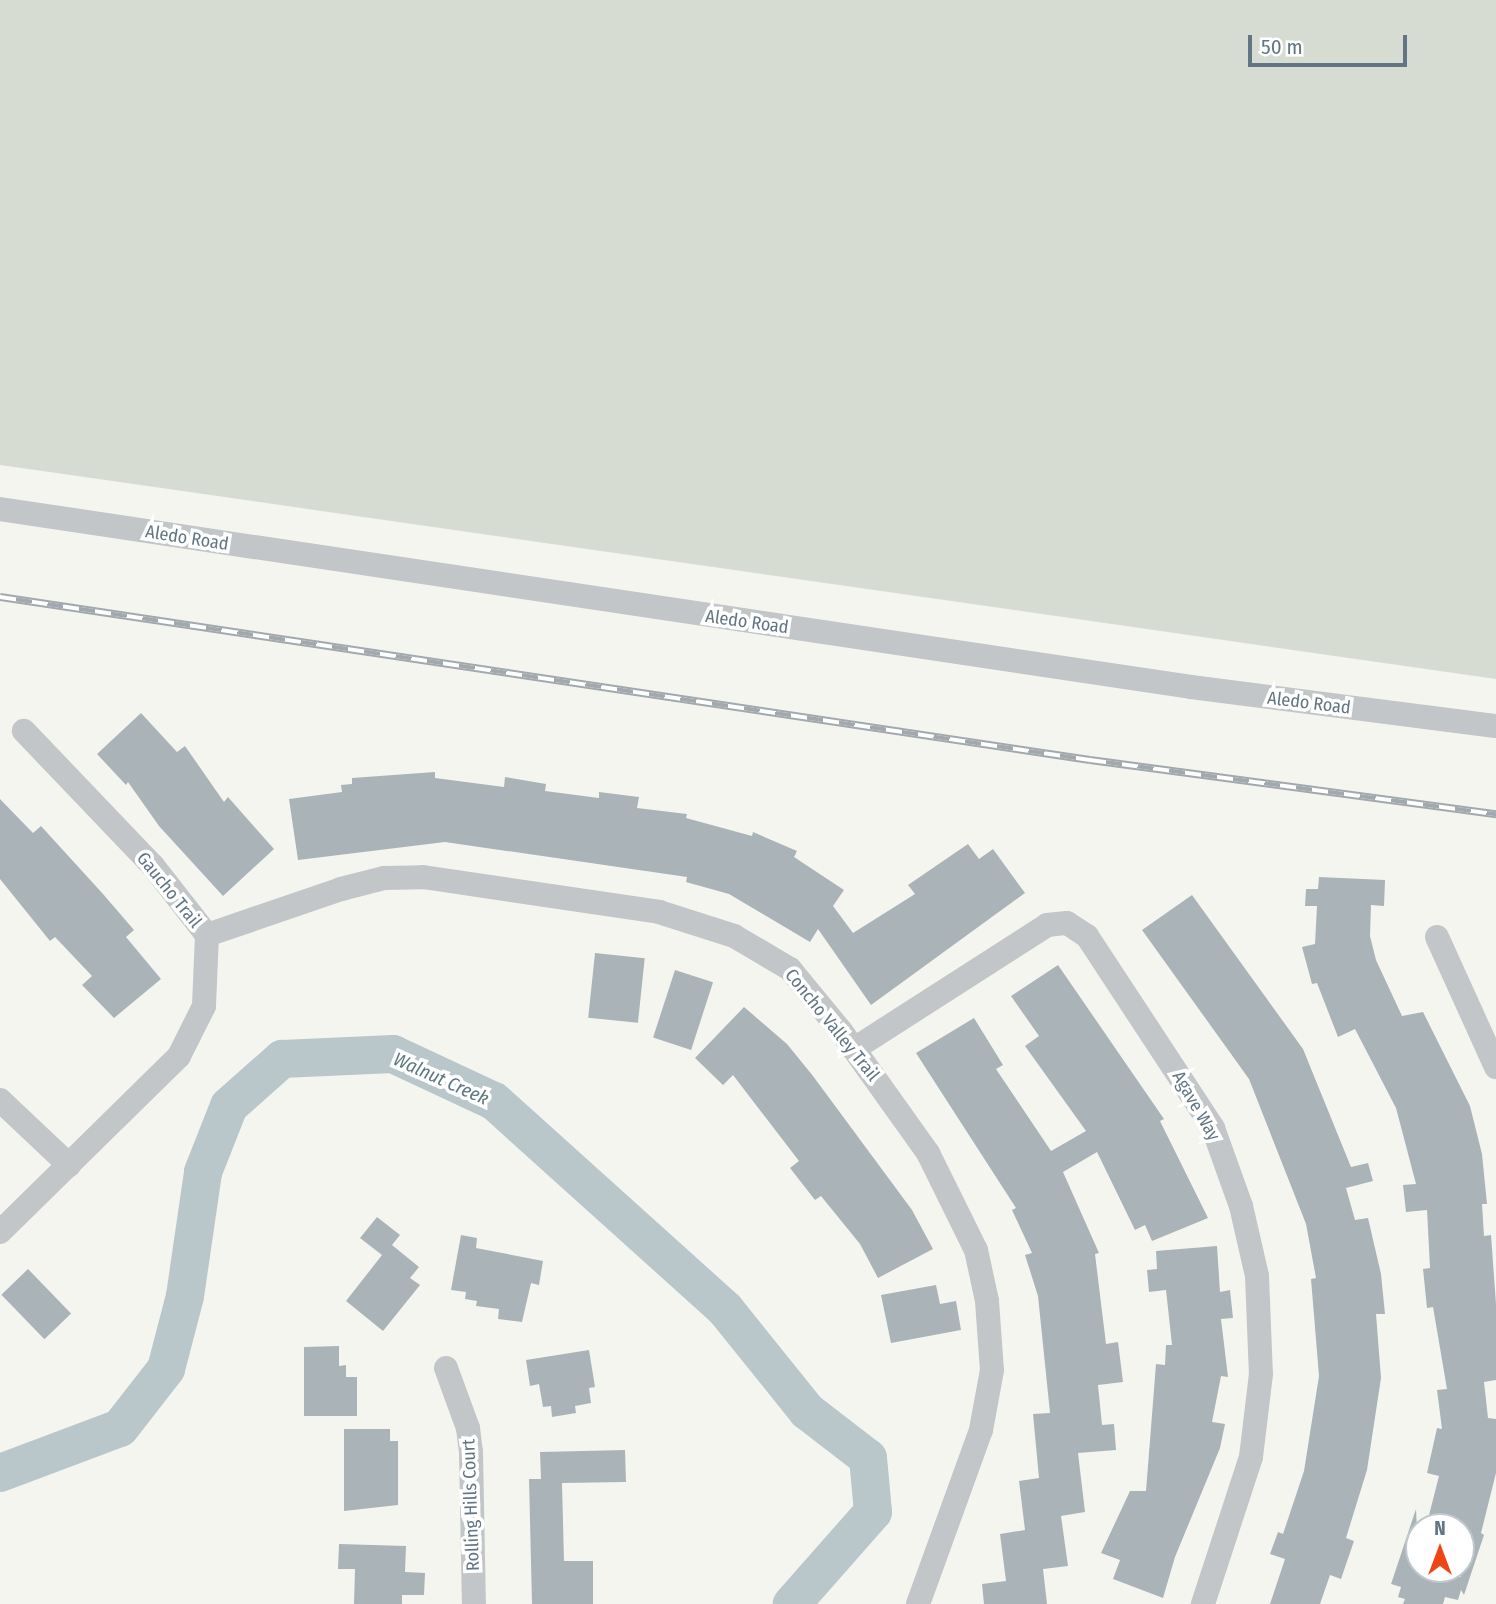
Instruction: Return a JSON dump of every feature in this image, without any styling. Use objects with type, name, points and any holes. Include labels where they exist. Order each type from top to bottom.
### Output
[{"type":"street","name":"Aledo Road","points":[[0,509],[1191,687],[1496,726]]},
{"type":"street","name":"Gaucho Trail","points":[[0,1232],[179,1056],[204,1006],[207,935],[153,866],[24,731]]},
{"type":"street","name":"Concho Valley Trail","points":[[207,935],[384,878],[423,877],[659,912],[734,936],[790,969],[854,1049],[928,1153],[976,1250],[987,1301],[992,1370],[981,1430],[918,1604]]},
{"type":"street","name":"Agave Way","points":[[854,1049],[1047,925],[1067,923],[1087,936],[1213,1128],[1241,1206],[1257,1276],[1261,1374],[1251,1457],[1203,1604]]},
{"type":"street","points":[[1437,937],[1496,1067]]},
{"type":"street","points":[[0,1100],[68,1165]]},
{"type":"street","name":"Rolling Hills Court","points":[[446,1368],[468,1428],[471,1452],[474,1604]]},
{"type":"shaded area","points":[[0,0],[1496,0],[1496,679],[0,465]]},
{"type":"building","points":[[141,713],[177,752],[185,746],[224,802],[228,797],[274,849],[223,896],[159,826],[128,782],[126,785],[97,754]]},
{"type":"building","points":[[435,772],[435,778],[504,787],[505,777],[546,784],[545,791],[599,798],[599,792],[639,797],[637,808],[687,814],[686,818],[752,836],[753,832],[797,851],[794,857],[844,890],[833,906],[853,933],[915,894],[908,885],[968,844],[979,859],[993,849],[1025,893],[871,1005],[818,929],[810,942],[729,894],[686,882],[687,877],[445,842],[298,860],[289,799],[342,792],[341,785],[352,784],[352,778]]},
{"type":"building","points":[[0,799],[33,833],[41,826],[103,894],[134,930],[126,937],[161,979],[114,1018],[82,985],[92,976],[55,937],[50,941],[0,879]]},
{"type":"building","points":[[1319,877],[1385,880],[1384,906],[1371,905],[1370,936],[1376,960],[1402,1016],[1423,1012],[1470,1106],[1482,1154],[1487,1204],[1482,1204],[1484,1236],[1491,1235],[1496,1304],[1496,1380],[1484,1382],[1488,1418],[1496,1419],[1496,1473],[1481,1533],[1484,1535],[1475,1562],[1475,1513],[1430,1513],[1439,1476],[1427,1473],[1437,1428],[1442,1429],[1437,1390],[1447,1389],[1433,1307],[1427,1308],[1423,1269],[1430,1268],[1427,1210],[1406,1212],[1403,1185],[1416,1184],[1396,1108],[1355,1029],[1338,1037],[1317,983],[1312,984],[1302,947],[1315,944],[1317,906],[1305,906],[1306,889],[1318,889]]},
{"type":"building","points":[[1192,895],[1303,1049],[1351,1167],[1368,1163],[1373,1181],[1346,1188],[1355,1220],[1368,1218],[1381,1274],[1385,1314],[1376,1314],[1381,1378],[1367,1470],[1346,1538],[1354,1541],[1341,1579],[1330,1575],[1320,1604],[1270,1604],[1285,1559],[1270,1554],[1278,1532],[1283,1534],[1304,1471],[1319,1376],[1311,1279],[1316,1278],[1306,1224],[1249,1079],[1142,930]]},
{"type":"building","points":[[595,953],[645,958],[638,1023],[588,1018]]},
{"type":"building","points":[[1058,965],[1164,1119],[1160,1121],[1208,1218],[1152,1241],[1145,1225],[1135,1230],[1097,1152],[1063,1172],[1099,1253],[1095,1254],[1106,1344],[1118,1342],[1123,1382],[1098,1385],[1102,1425],[1114,1424],[1116,1450],[1078,1453],[1085,1512],[1061,1516],[1068,1566],[1043,1569],[1047,1604],[984,1604],[982,1584],[1006,1581],[1000,1534],[1025,1530],[1019,1481],[1039,1478],[1033,1414],[1050,1413],[1038,1296],[1025,1255],[1032,1253],[1012,1210],[1016,1208],[916,1053],[974,1018],[1003,1065],[996,1069],[1051,1151],[1086,1131],[1025,1046],[1039,1036],[1011,996]]},
{"type":"building","points":[[675,970],[713,982],[691,1050],[653,1038]]},
{"type":"building","points":[[744,1007],[787,1044],[813,1076],[912,1210],[933,1249],[878,1278],[860,1244],[821,1196],[815,1200],[790,1168],[799,1161],[733,1075],[723,1085],[695,1058]]},
{"type":"building","points":[[377,1217],[400,1235],[392,1245],[419,1267],[410,1278],[420,1285],[383,1331],[346,1301],[382,1255],[360,1238]]},
{"type":"building","points":[[461,1235],[477,1238],[476,1248],[543,1261],[539,1285],[531,1283],[522,1322],[498,1319],[499,1309],[476,1306],[477,1301],[465,1299],[466,1292],[451,1290]]},
{"type":"building","points":[[1217,1246],[1220,1292],[1230,1290],[1233,1318],[1221,1319],[1228,1377],[1221,1376],[1212,1422],[1225,1424],[1220,1448],[1175,1557],[1163,1598],[1113,1579],[1120,1560],[1101,1553],[1130,1491],[1146,1491],[1156,1364],[1165,1365],[1166,1345],[1172,1345],[1166,1290],[1149,1292],[1147,1270],[1157,1269],[1156,1251]]},
{"type":"building","points":[[28,1269],[71,1314],[44,1339],[1,1295]]},
{"type":"building","points":[[936,1285],[940,1304],[956,1301],[961,1330],[891,1343],[881,1295]]},
{"type":"building","points":[[339,1346],[339,1366],[346,1365],[346,1377],[357,1377],[357,1416],[304,1416],[304,1347]]},
{"type":"building","points":[[589,1350],[595,1387],[589,1388],[591,1403],[575,1406],[576,1413],[552,1417],[551,1406],[543,1407],[539,1384],[530,1386],[526,1360]]},
{"type":"building","points":[[344,1429],[390,1429],[390,1441],[398,1441],[398,1505],[344,1511]]},
{"type":"building","points":[[625,1450],[626,1482],[562,1483],[564,1561],[593,1561],[593,1604],[532,1604],[529,1479],[541,1479],[540,1452]]},
{"type":"building","points":[[1405,1542],[1405,1583],[1468,1583],[1464,1595],[1461,1590],[1458,1600],[1445,1597],[1443,1604],[1403,1604],[1405,1599],[1398,1597],[1401,1587],[1391,1584]]},
{"type":"building","points":[[339,1544],[406,1546],[405,1572],[425,1573],[424,1595],[402,1595],[402,1604],[354,1604],[355,1569],[338,1569]]},
{"type":"waterway","name":"Walnut Creek","points":[[0,1473],[120,1428],[166,1369],[185,1296],[203,1172],[229,1106],[282,1059],[393,1054],[494,1101],[725,1309],[807,1411],[868,1458],[873,1512],[792,1604]]},
{"type":"railway","points":[[0,597],[1090,760],[1496,814]]}]
